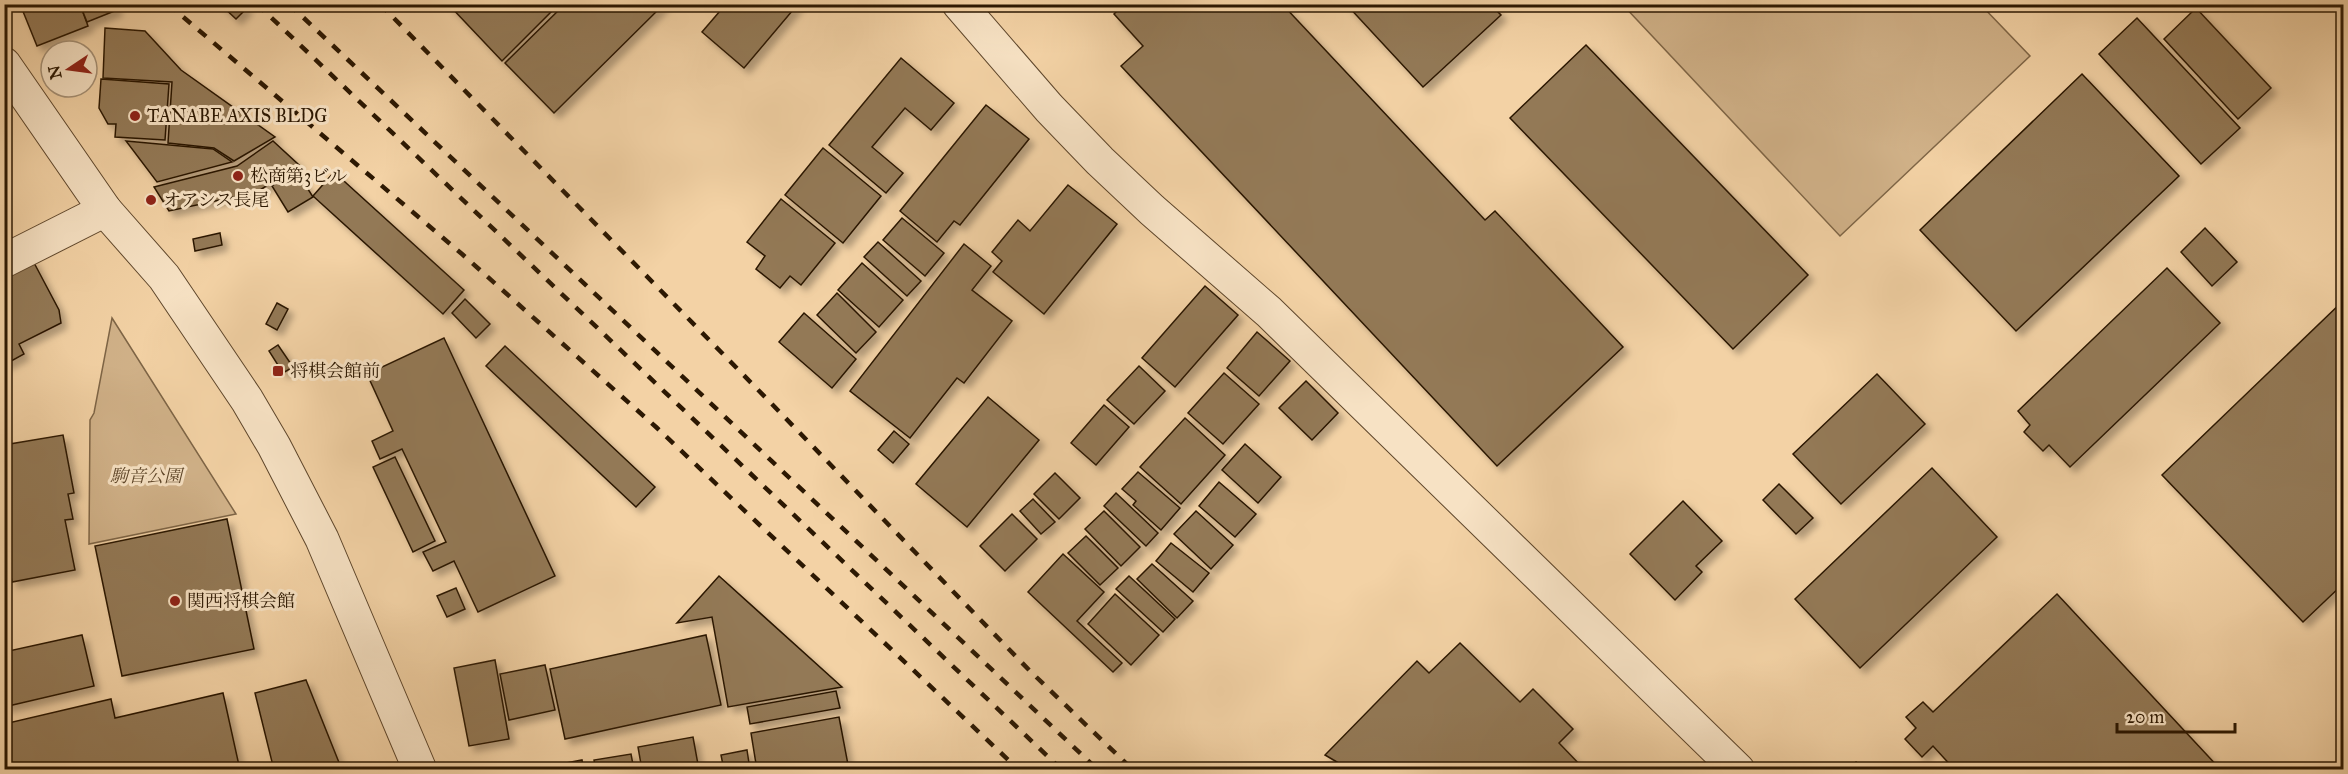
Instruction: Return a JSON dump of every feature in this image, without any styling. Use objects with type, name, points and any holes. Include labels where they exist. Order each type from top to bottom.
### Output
[{"type":"street","points":[[959,4],[1042,100],[1100,161],[1152,210],[1269,312],[1738,770]]},
{"type":"street","points":[[4,64],[105,210],[164,277],[247,400],[274,446],[322,539],[420,770]]},
{"type":"street","points":[[4,261],[105,210]]},
{"type":"green space","points":[[1623,5],[1981,5],[2030,56],[1840,236]]},
{"type":"green space","name":"駒音公園","points":[[112,318],[236,514],[89,544],[90,420],[94,413]]},
{"type":"building","points":[[20,4],[87,4],[81,7],[88,26],[55,39],[39,39],[37,46]]},
{"type":"building","points":[[87,4],[115,4],[117,10],[87,22],[81,7]]},
{"type":"building","points":[[220,4],[243,4],[247,8],[236,19]]},
{"type":"building","points":[[448,4],[559,4],[502,61]]},
{"type":"building","points":[[565,4],[664,4],[554,113],[505,63]]},
{"type":"building","points":[[726,4],[798,4],[744,68],[702,32]]},
{"type":"building","points":[[1124,4],[1282,4],[1485,220],[1495,211],[1623,347],[1497,466],[1121,66],[1143,46],[1114,14]]},
{"type":"building","points":[[1346,4],[1490,4],[1501,15],[1423,87]]},
{"type":"building","points":[[2196,8],[2271,88],[2238,119],[2164,39]]},
{"type":"building","points":[[2137,18],[2240,128],[2201,164],[2099,54]]},
{"type":"building","points":[[105,28],[145,31],[181,70],[275,137],[234,161],[214,148],[168,143],[172,82],[103,78]]},
{"type":"building","points":[[1586,45],[1808,275],[1733,349],[1510,118]]},
{"type":"building","points":[[901,58],[954,103],[931,130],[905,108],[872,147],[903,173],[886,193],[829,145]]},
{"type":"building","points":[[2082,74],[2179,176],[2016,331],[1920,230]]},
{"type":"building","name":"TANABE AXIS BLDG","points":[[101,79],[169,84],[165,140],[115,137],[116,124],[108,124],[99,108]]},
{"type":"building","points":[[986,105],[1029,139],[960,225],[954,221],[937,242],[900,211]]},
{"type":"building","points":[[126,141],[213,149],[232,162],[157,182]]},
{"type":"building","name":"松商第3ビル","points":[[273,141],[299,165],[257,192],[169,211],[154,187],[237,166]]},
{"type":"building","points":[[823,148],[881,196],[843,243],[785,195]]},
{"type":"building","points":[[296,170],[313,197],[288,212],[272,186]]},
{"type":"building","points":[[334,172],[464,290],[443,314],[313,196]]},
{"type":"building","points":[[1068,185],[1117,224],[1044,314],[993,272],[1002,261],[992,252],[1018,220],[1030,231]]},
{"type":"building","points":[[781,199],[835,243],[801,285],[790,276],[780,288],[756,269],[765,256],[747,242]]},
{"type":"building","points":[[902,218],[944,253],[925,276],[883,240]]},
{"type":"building","points":[[2205,228],[2237,262],[2212,286],[2181,252]]},
{"type":"building","points":[[220,233],[222,245],[195,251],[193,239]]},
{"type":"building","points":[[878,242],[921,281],[907,296],[864,257]]},
{"type":"building","points":[[964,244],[991,266],[972,290],[1012,321],[964,383],[957,378],[910,438],[850,391]]},
{"type":"building","points":[[32,259],[59,310],[61,323],[19,344],[24,354],[4,365],[4,273]]},
{"type":"building","points":[[862,263],[903,300],[879,327],[838,290]]},
{"type":"building","points":[[2167,268],[2220,323],[2070,467],[2049,445],[2043,451],[2024,432],[2030,425],[2018,411]]},
{"type":"building","points":[[1205,286],[1238,315],[1175,387],[1142,358]]},
{"type":"building","points":[[837,293],[876,332],[856,353],[817,315]]},
{"type":"building","points":[[465,299],[490,324],[476,338],[452,313]]},
{"type":"building","points":[[2344,300],[2344,583],[2303,622],[2162,475]]},
{"type":"building","points":[[277,303],[288,309],[277,330],[266,324]]},
{"type":"building","points":[[804,313],[856,359],[832,388],[779,342]]},
{"type":"building","points":[[1257,332],[1290,361],[1259,396],[1227,368]]},
{"type":"building","points":[[444,338],[555,576],[478,612],[454,561],[433,571],[423,552],[446,542],[402,449],[380,459],[372,441],[393,431],[367,374]]},
{"type":"building","points":[[278,345],[293,367],[283,373],[269,351]]},
{"type":"building","points":[[505,346],[655,487],[636,507],[486,366]]},
{"type":"building","points":[[1139,366],[1165,391],[1134,424],[1107,400]]},
{"type":"building","points":[[1224,373],[1259,404],[1223,444],[1188,413]]},
{"type":"building","points":[[1877,374],[1925,424],[1841,504],[1793,454]]},
{"type":"building","points":[[1306,381],[1338,413],[1312,440],[1279,408]]},
{"type":"building","points":[[988,397],[1039,440],[967,527],[916,484]]},
{"type":"building","points":[[1104,405],[1129,427],[1096,465],[1071,443]]},
{"type":"building","points":[[1185,418],[1225,455],[1181,504],[1140,467]]},
{"type":"building","points":[[894,431],[909,444],[893,463],[878,450]]},
{"type":"building","points":[[63,435],[74,493],[68,494],[73,519],[65,520],[75,570],[12,582],[4,538],[4,518],[7,517],[4,503],[4,445]]},
{"type":"building","points":[[1245,444],[1281,477],[1258,503],[1222,470]]},
{"type":"building","points":[[395,457],[435,541],[413,552],[373,467]]},
{"type":"building","points":[[1932,468],[1997,537],[1860,668],[1795,599]]},
{"type":"building","points":[[1138,472],[1180,508],[1161,530],[1133,505],[1136,501],[1122,489]]},
{"type":"building","points":[[1055,473],[1080,498],[1059,519],[1034,494]]},
{"type":"building","points":[[1219,482],[1256,514],[1235,537],[1199,506]]},
{"type":"building","points":[[1779,484],[1813,518],[1796,534],[1763,500]]},
{"type":"building","points":[[1116,493],[1158,533],[1146,546],[1104,506]]},
{"type":"building","points":[[1033,499],[1055,522],[1041,534],[1020,511]]},
{"type":"building","points":[[1683,501],[1722,541],[1696,566],[1702,572],[1675,600],[1630,554]]},
{"type":"building","points":[[1104,511],[1140,547],[1121,566],[1085,529]]},
{"type":"building","points":[[1196,511],[1233,545],[1211,569],[1174,534]]},
{"type":"building","points":[[1012,514],[1037,539],[1005,571],[980,546]]},
{"type":"building","name":"関西将棋会館","points":[[227,519],[254,649],[122,676],[95,546]]},
{"type":"building","points":[[1086,536],[1118,568],[1100,585],[1068,553]]},
{"type":"building","points":[[1171,543],[1209,573],[1193,592],[1156,561]]},
{"type":"building","points":[[1063,554],[1104,592],[1077,621],[1122,663],[1113,672],[1028,592]]},
{"type":"building","points":[[1152,564],[1193,601],[1177,618],[1137,579]]},
{"type":"building","points":[[719,576],[842,687],[728,707],[712,617],[677,623]]},
{"type":"building","points":[[1129,576],[1175,619],[1163,632],[1116,589]]},
{"type":"building","points":[[456,588],[465,609],[447,617],[437,596]]},
{"type":"building","points":[[1115,594],[1159,635],[1131,665],[1088,624]]},
{"type":"building","points":[[2057,594],[2221,770],[1955,770],[1933,746],[1922,757],[1905,739],[1916,728],[1906,717],[1923,702],[1933,712]]},
{"type":"building","points":[[82,635],[94,686],[4,707],[4,652]]},
{"type":"building","points":[[706,635],[721,705],[565,739],[550,669]]},
{"type":"building","points":[[1460,643],[1520,702],[1533,689],[1573,729],[1559,743],[1585,770],[1330,770],[1337,762],[1325,755],[1417,661],[1429,673]]},
{"type":"building","points":[[495,660],[509,739],[469,746],[454,668]]},
{"type":"building","points":[[545,665],[555,710],[509,720],[500,674]]},
{"type":"building","points":[[306,680],[342,770],[274,770],[255,693]]},
{"type":"building","points":[[836,691],[840,708],[750,724],[747,707]]},
{"type":"building","points":[[223,693],[240,770],[4,770],[6,759],[4,724],[111,699],[115,718]]},
{"type":"building","points":[[839,717],[849,770],[757,770],[751,733]]},
{"type":"building","points":[[693,737],[699,770],[642,770],[638,747]]},
{"type":"building","points":[[747,750],[750,770],[724,770],[721,755]]},
{"type":"building","points":[[631,754],[634,770],[596,770],[594,760]]},
{"type":"building","points":[[582,760],[584,770],[530,770]]},
{"type":"building","points":[[1856,762],[1863,770],[1848,770]]},
{"type":"railway","points":[[168,4],[462,254],[656,427],[1019,770]]},
{"type":"railway","points":[[257,4],[1062,770]]},
{"type":"railway","points":[[289,4],[1098,770]]},
{"type":"railway","points":[[380,4],[1030,671],[1133,770]]},
{"type":"place","name":"TANABE AXIS BLDG","points":[[135,116]]},
{"type":"place","name":"松商第3ビル","points":[[238,176]]},
{"type":"place","name":"オアシス長尾","points":[[151,200]]},
{"type":"place","name":"将棋会館前","points":[[278,371]]},
{"type":"place","name":"関西将棋会館","points":[[175,601]]}]
